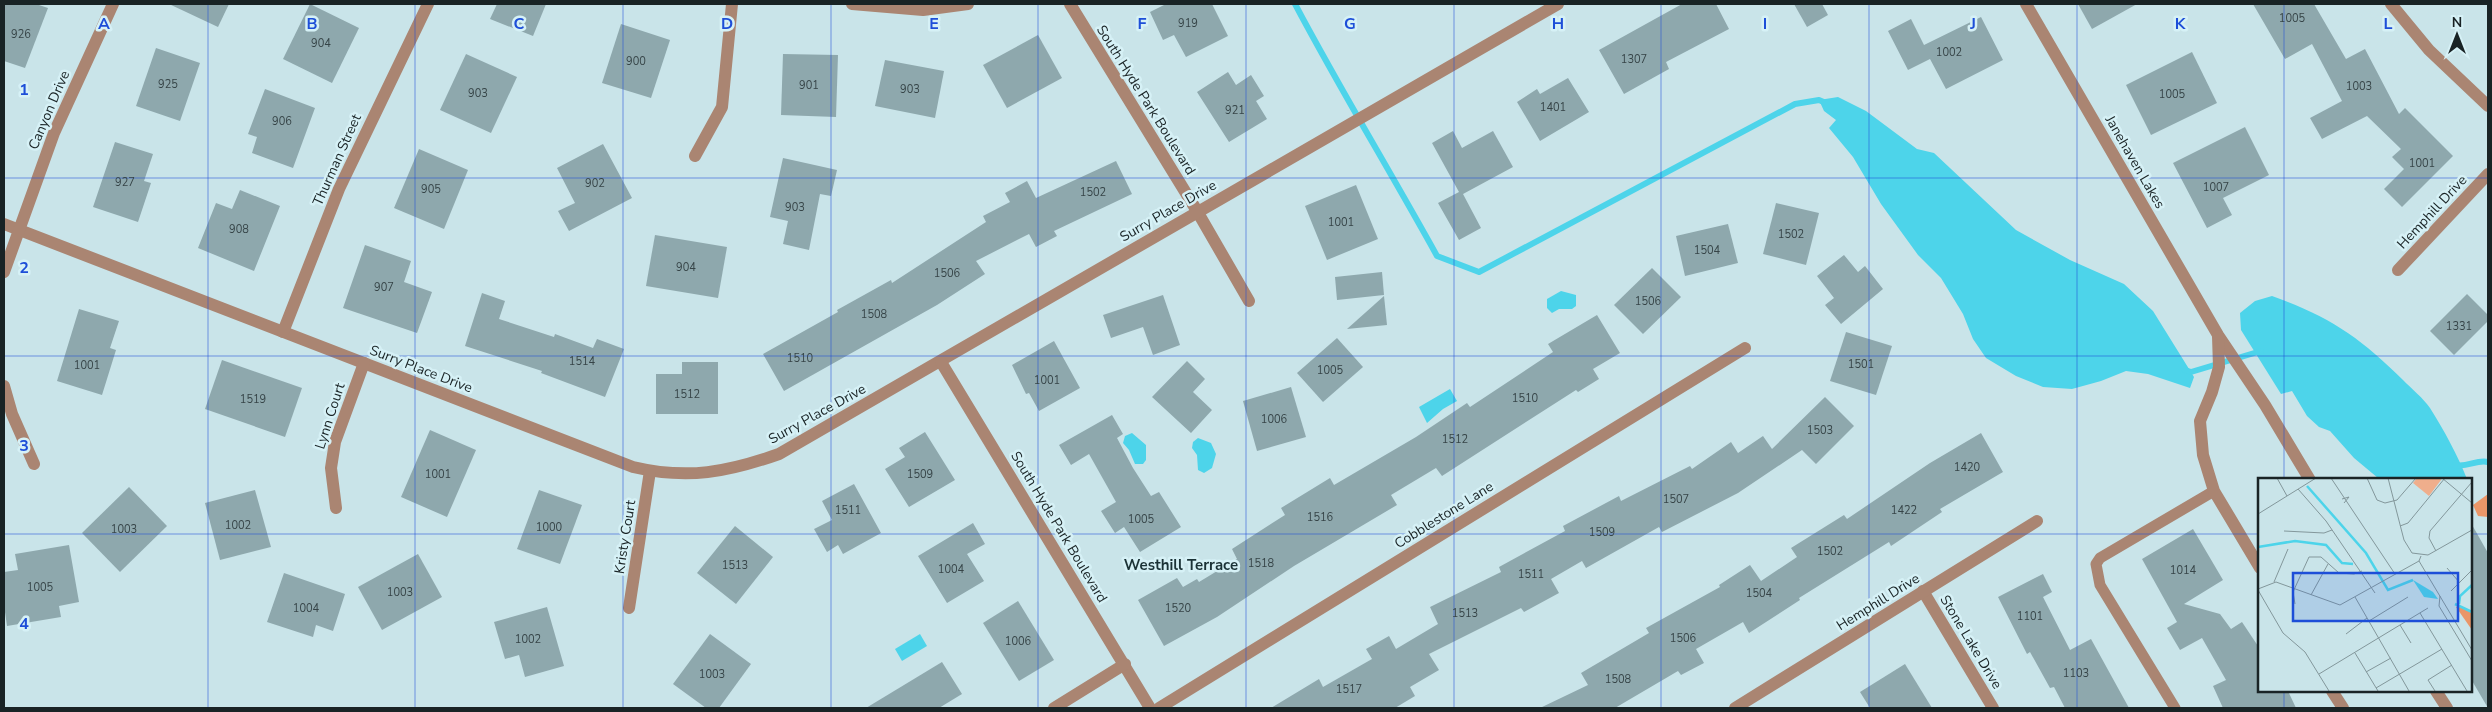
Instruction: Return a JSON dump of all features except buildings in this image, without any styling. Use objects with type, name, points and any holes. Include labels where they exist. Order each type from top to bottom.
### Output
[{"type":"street","name":"Canyon Drive","points":[[4,272],[54,133],[113,4]]},
{"type":"street","name":"Thurman Street","points":[[283,332],[339,189],[428,4]]},
{"type":"street","points":[[695,156],[722,107],[732,4]]},
{"type":"street","points":[[852,4],[923,10],[968,4]]},
{"type":"street","name":"South Hyde Park Boulevard","points":[[1070,4],[1197,211],[1249,301]]},
{"type":"street","name":"Surry Place Drive","points":[[4,224],[633,467],[650,471],[710,474],[748,465],[780,454],[941,362],[1345,125],[1538,8],[1558,4]]},
{"type":"street","name":"Janehaven Lakes","points":[[2026,4],[2218,335],[2222,347],[2219,367],[2212,392],[2200,421],[2203,455],[2214,491],[2258,565]]},
{"type":"street","points":[[2391,4],[2430,50],[2488,106]]},
{"type":"street","name":"Hemphill Drive","points":[[2398,270],[2488,174]]},
{"type":"street","points":[[2222,347],[2242,370],[2309,478]]},
{"type":"street","name":"Cobblestone Lane","points":[[1158,708],[1745,348]]},
{"type":"street","name":"South Hyde Park Boulevard","points":[[941,362],[1150,708]]},
{"type":"street","name":"Lynn Court","points":[[336,508],[331,468],[335,442],[364,363]]},
{"type":"street","points":[[4,386],[12,414],[34,464]]},
{"type":"street","name":"Kristy Court","points":[[629,608],[650,471]]},
{"type":"street","name":"Hemphill Drive","points":[[1735,708],[2037,521]]},
{"type":"street","name":"Stone Lake Drive","points":[[1923,591],[1993,708]]},
{"type":"street","points":[[1054,708],[1125,664]]},
{"type":"street","points":[[2333,692],[2343,708]]},
{"type":"street","points":[[2437,692],[2447,708]]},
{"type":"lane","points":[[2175,708],[2100,585],[2096,564],[2100,558],[2214,491]]},
{"type":"shaded area","points":[[2488,494],[2488,517],[2478,516],[2473,505]]},
{"type":"water","points":[[1838,97],[1866,111],[1917,149],[1934,153],[2016,230],[2070,260],[2124,284],[2153,311],[2194,377],[2190,388],[2148,374],[2126,371],[2101,381],[2072,389],[2043,387],[2016,376],[1986,358],[1973,339],[1963,314],[1941,278],[1918,255],[1881,204],[1853,157],[1829,128],[1836,120],[1824,111],[1819,100]]},
{"type":"water","points":[[1561,291],[1576,295],[1576,306],[1572,309],[1559,309],[1552,313],[1547,308],[1547,299]]},
{"type":"water","points":[[2272,296],[2311,312],[2343,330],[2373,352],[2421,397],[2430,408],[2450,443],[2467,478],[2378,478],[2354,458],[2330,431],[2319,427],[2307,416],[2292,391],[2281,394],[2241,330],[2240,313],[2255,301]]},
{"type":"water","points":[[1450,389],[1457,401],[1443,409],[1427,423],[1419,407]]},
{"type":"water","points":[[1132,433],[1146,445],[1146,460],[1143,464],[1135,464],[1129,450],[1123,443],[1125,436]]},
{"type":"water","points":[[1198,438],[1211,443],[1216,454],[1212,468],[1204,473],[1198,470],[1197,455],[1192,448],[1193,442]]},
{"type":"water","points":[[920,634],[927,646],[902,661],[895,649]]},
{"type":"waterway","points":[[1295,4],[1437,256],[1479,272],[1795,104],[1819,100],[1826,103]]},
{"type":"waterway","points":[[2185,370],[2191,372],[2261,351]]},
{"type":"waterway","points":[[2455,465],[2488,462]]},
{"type":"district","name":"Westhill Terrace","points":[[1181,565]]}]
